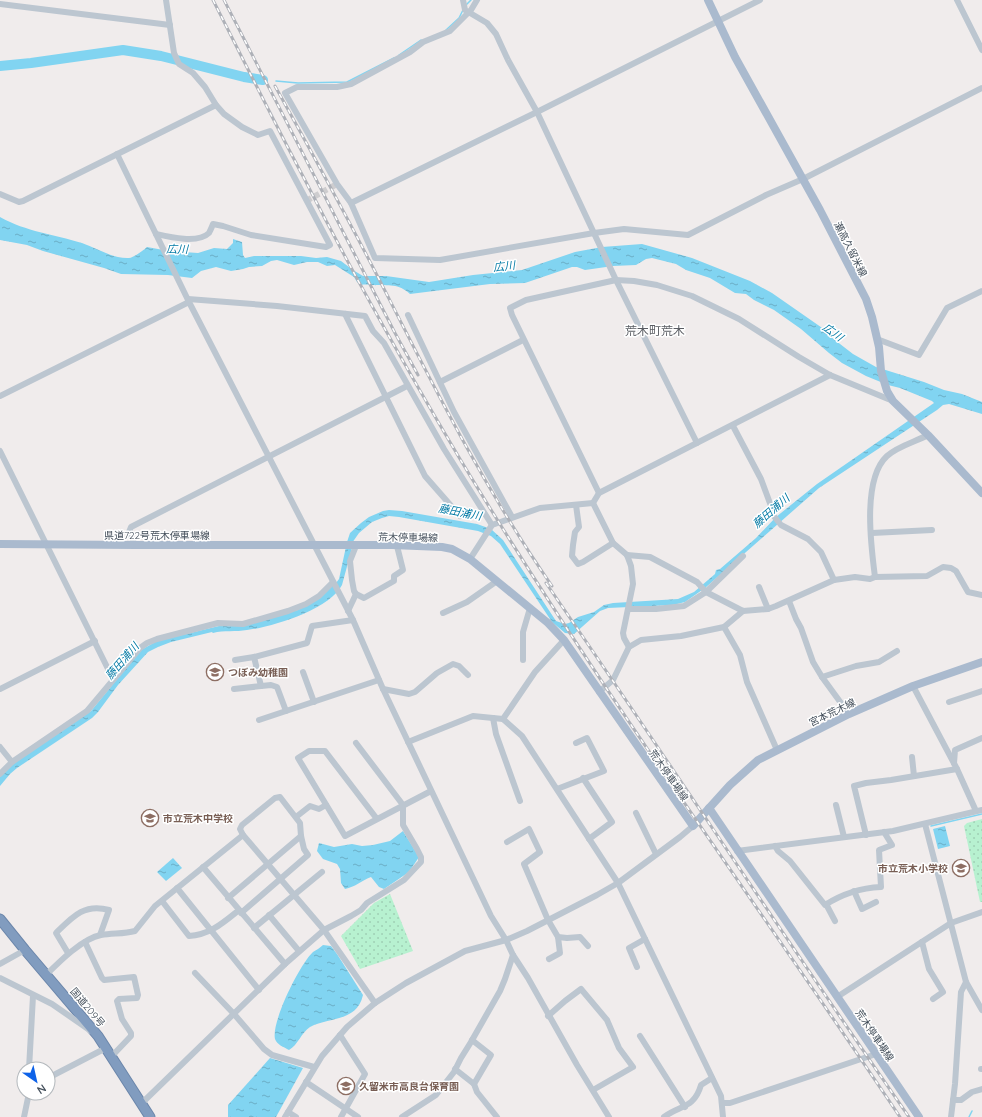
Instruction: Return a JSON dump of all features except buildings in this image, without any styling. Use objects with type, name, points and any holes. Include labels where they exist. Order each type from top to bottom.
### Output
[{"type":"highway","name":"国道209号","points":[[0,918],[25,950],[98,1036],[150,1117]]},
{"type":"main road","name":"瀬高久留米線","points":[[708,0],[736,57],[820,210],[866,299],[878,343],[881,371],[887,391],[893,401],[928,434],[982,493]]},
{"type":"main road","name":"県道722号荒木停車場線","points":[[0,544],[315,546]]},
{"type":"main road","name":"荒木停車場線","points":[[315,546],[442,547],[452,549],[470,559],[548,623],[564,640],[692,826]]},
{"type":"main road","name":"宮本荒木線","points":[[708,808],[758,760],[849,714],[913,686],[982,662]]},
{"type":"main road","name":"荒木停車場線","points":[[708,808],[919,1117]]},
{"type":"main road","points":[[692,826],[708,808]]},
{"type":"street","points":[[156,234],[186,240],[204,236],[209,233],[213,224],[251,235],[326,247],[330,245],[270,131],[258,135],[242,127],[224,114],[194,73],[179,64],[174,53],[166,0]]},
{"type":"street","points":[[463,0],[465,10],[487,24],[496,34],[508,60],[537,112],[596,240],[697,442]]},
{"type":"street","points":[[477,0],[468,13],[450,31],[423,42],[410,52],[351,84],[337,87],[297,87],[285,93],[313,140],[336,184],[351,203],[375,258],[440,260],[624,229],[688,235],[766,195],[803,179],[982,88]]},
{"type":"street","points":[[351,203],[760,0]]},
{"type":"street","points":[[957,0],[982,50]]},
{"type":"street","points":[[0,4],[170,25]]},
{"type":"street","points":[[0,194],[19,202],[23,201],[216,105]]},
{"type":"street","points":[[117,154],[188,299],[353,620],[379,680],[491,916],[506,940],[512,955],[528,978],[548,1016],[608,1117]]},
{"type":"street","points":[[599,493],[523,340],[510,308],[526,300],[615,278],[657,285],[692,296],[739,319],[830,375],[893,401]]},
{"type":"street","points":[[878,343],[919,355],[947,308],[982,290]]},
{"type":"street","points":[[0,396],[188,299],[365,316],[373,331],[384,343],[444,450],[492,525]]},
{"type":"street","points":[[345,314],[425,476],[460,516]]},
{"type":"street","points":[[408,315],[454,412],[512,517]]},
{"type":"street","points":[[440,382],[523,340]]},
{"type":"street","points":[[593,503],[599,493],[697,442],[733,426],[830,375]]},
{"type":"street","points":[[134,545],[129,532],[131,527],[407,386]]},
{"type":"street","points":[[733,426],[761,479],[773,515],[781,525],[808,539],[821,552],[834,580]]},
{"type":"street","points":[[875,577],[872,533],[872,488],[877,469],[887,456],[903,446],[928,434]]},
{"type":"street","points":[[0,451],[113,679]]},
{"type":"street","points":[[470,559],[492,525],[540,508],[593,503]]},
{"type":"street","points":[[593,503],[613,543],[627,555],[631,566],[633,584],[623,633],[629,647]]},
{"type":"street","points":[[576,505],[579,527],[575,532],[572,556],[578,564],[613,543]]},
{"type":"street","points":[[872,533],[932,530]]},
{"type":"street","points":[[356,546],[350,561],[352,580],[354,591],[356,594],[364,598],[394,582],[394,576],[403,570],[397,546]]},
{"type":"street","points":[[627,555],[650,557],[697,582],[706,592],[743,611],[768,609],[834,580],[855,577],[870,579],[875,577],[927,576],[943,567],[951,568],[956,571],[968,592],[982,595]]},
{"type":"street","points":[[629,609],[656,609],[684,606],[706,592],[744,556]]},
{"type":"street","points":[[443,613],[467,602],[497,581]]},
{"type":"street","points":[[0,774],[12,762],[87,711],[140,648],[147,643],[157,638],[218,623],[243,624],[288,611],[306,604],[319,596],[333,582]]},
{"type":"street","points":[[759,587],[768,609]]},
{"type":"street","points":[[348,611],[356,594]]},
{"type":"street","points":[[789,601],[804,633],[813,662],[849,714]]},
{"type":"street","points":[[523,660],[523,632],[530,608]]},
{"type":"street","points":[[599,692],[613,680],[629,647],[641,640],[681,636],[724,627],[743,611]]},
{"type":"street","points":[[235,660],[254,657],[307,643],[312,626],[353,620]]},
{"type":"street","points":[[724,627],[740,655],[747,682],[777,750]]},
{"type":"street","points":[[503,719],[535,672],[564,640]]},
{"type":"street","points":[[0,689],[95,641]]},
{"type":"street","points":[[822,677],[856,666],[879,662],[897,652]]},
{"type":"street","points":[[254,657],[261,686]]},
{"type":"street","points":[[383,688],[409,694],[415,692],[436,673],[453,664],[459,666],[468,675]]},
{"type":"street","points":[[303,672],[314,702]]},
{"type":"street","points":[[259,720],[379,680]]},
{"type":"street","points":[[234,689],[271,685],[277,687],[286,711]]},
{"type":"street","points":[[737,851],[866,835],[925,824],[979,811],[913,686]]},
{"type":"street","points":[[948,702],[982,691]]},
{"type":"street","points":[[408,742],[473,716],[503,719],[522,736],[618,883],[721,1096],[722,1117]]},
{"type":"street","points":[[493,718],[496,734],[520,801]]},
{"type":"street","points":[[557,789],[604,771],[587,738],[576,743]]},
{"type":"street","points":[[954,763],[955,750],[982,738]]},
{"type":"street","points":[[142,1103],[299,951],[324,930],[361,910],[367,903],[404,880],[421,862],[421,857],[403,825],[403,806],[356,744]]},
{"type":"street","points":[[0,746],[12,762]]},
{"type":"street","points":[[377,819],[326,751],[309,751],[298,758],[345,836],[431,791]]},
{"type":"street","points":[[912,756],[914,776]]},
{"type":"street","points":[[866,835],[854,786],[957,769]]},
{"type":"street","points":[[583,778],[612,822],[589,838]]},
{"type":"street","points":[[162,901],[189,936],[197,936],[212,931],[240,911],[281,878],[308,856],[304,849],[300,823],[280,797],[275,798],[242,825],[240,829],[243,835],[281,878],[324,930],[375,1003]]},
{"type":"street","points":[[296,817],[310,806],[319,809],[326,805]]},
{"type":"street","points":[[836,805],[844,837]]},
{"type":"street","points":[[636,813],[656,854]]},
{"type":"street","points":[[925,824],[966,982],[982,1010]]},
{"type":"street","points":[[296,1117],[287,1115],[314,1067],[340,1035],[375,1003],[406,983],[465,951],[506,940],[527,931],[618,883],[680,837],[692,826]]},
{"type":"street","points":[[507,842],[529,829],[540,852],[524,864],[548,920],[558,937],[560,953],[549,960]]},
{"type":"street","points":[[826,904],[836,897],[854,891],[868,887],[881,887],[879,850],[892,844],[884,832]]},
{"type":"street","points":[[46,974],[68,953],[85,942],[100,935],[135,931],[155,906],[243,835]]},
{"type":"street","points":[[228,898],[301,836]]},
{"type":"street","points":[[775,846],[778,852],[790,861],[826,904],[835,921]]},
{"type":"street","points":[[202,867],[285,964]]},
{"type":"street","points":[[254,928],[322,872]]},
{"type":"street","points":[[177,888],[259,990]]},
{"type":"street","points":[[854,891],[862,909],[876,902]]},
{"type":"street","points":[[68,953],[56,933],[70,919],[86,909],[98,907],[109,910],[100,935]]},
{"type":"street","points":[[837,997],[951,923],[982,912]]},
{"type":"street","points":[[269,915],[299,951]]},
{"type":"street","points":[[558,937],[580,937],[588,946]]},
{"type":"street","points":[[638,967],[629,948],[645,939]]},
{"type":"street","points":[[85,942],[104,980],[134,977],[138,995],[137,998],[119,999],[117,1001],[122,1019],[132,1036],[112,1056]]},
{"type":"street","points":[[922,942],[929,969],[943,992],[933,999]]},
{"type":"street","points":[[0,964],[25,950]]},
{"type":"street","points":[[402,1117],[436,1095],[455,1069],[500,991],[512,955]]},
{"type":"street","points":[[195,974],[234,1014],[264,1049],[272,1055],[314,1067]]},
{"type":"street","points":[[0,978],[33,996],[52,1004],[98,1036]]},
{"type":"street","points":[[951,1117],[961,992],[966,982]]},
{"type":"street","points":[[548,1016],[581,989],[607,1020],[619,1048],[633,1067],[593,1090]]},
{"type":"street","points":[[29,1061],[33,996]]},
{"type":"street","points":[[340,1035],[365,1074],[341,1117]]},
{"type":"street","points":[[640,1036],[684,1107]]},
{"type":"street","points":[[472,1040],[491,1055],[474,1084]]},
{"type":"street","points":[[56,1074],[106,1048]]},
{"type":"street","points":[[722,1103],[730,1103],[876,1054]]},
{"type":"street","points":[[455,1069],[474,1084],[477,1092],[497,1117]]},
{"type":"street","points":[[665,1116],[684,1107],[698,1096],[701,1085],[712,1078]]},
{"type":"street","points":[[306,1082],[358,1117]]},
{"type":"street","points":[[953,1100],[961,1100],[972,1092],[982,1089]]},
{"type":"street","points":[[24,1117],[27,1101]]},
{"type":"green space","points":[[982,819],[982,902],[980,902],[964,826],[967,823]]},
{"type":"green space","points":[[390,894],[413,951],[360,969],[341,936],[374,903]]},
{"type":"water","points":[[0,217],[20,226],[82,243],[111,255],[123,258],[133,257],[147,247],[169,251],[198,253],[214,248],[227,249],[233,243],[233,239],[242,242],[243,255],[245,258],[254,256],[327,257],[341,261],[363,276],[386,276],[429,282],[473,275],[522,270],[575,252],[602,247],[642,244],[692,258],[750,281],[772,293],[828,332],[831,337],[853,354],[876,367],[944,390],[962,394],[982,402],[982,414],[949,404],[943,405],[819,488],[705,588],[685,602],[673,605],[608,608],[600,611],[574,634],[565,633],[552,622],[500,544],[491,536],[478,531],[399,517],[389,516],[382,518],[372,522],[359,533],[352,543],[342,585],[336,594],[326,602],[300,615],[271,625],[243,631],[212,632],[171,642],[148,652],[118,685],[92,718],[17,768],[0,786],[0,777],[13,763],[91,711],[141,650],[157,641],[219,626],[230,625],[298,610],[336,583],[339,579],[350,533],[369,517],[383,511],[402,511],[477,524],[491,529],[503,540],[556,621],[565,624],[578,617],[594,612],[604,605],[613,603],[678,599],[694,592],[715,574],[716,570],[720,569],[756,538],[776,517],[817,484],[934,403],[900,388],[866,376],[842,363],[801,329],[774,310],[754,300],[746,294],[735,293],[710,278],[686,270],[676,264],[652,258],[646,259],[636,265],[613,266],[585,270],[572,267],[525,283],[490,284],[410,294],[406,290],[393,286],[361,285],[354,277],[335,265],[327,266],[318,262],[307,262],[294,265],[277,260],[271,261],[262,266],[231,271],[216,267],[201,271],[192,278],[168,275],[121,274],[27,245],[0,240]]},
{"type":"water","points":[[945,826],[950,846],[938,849],[933,829]]},
{"type":"water","points":[[403,831],[419,857],[409,872],[384,889],[379,887],[371,877],[345,889],[341,883],[340,869],[337,864],[323,859],[317,851],[319,843],[334,847],[352,844],[362,846],[373,845],[390,841]]},
{"type":"water","points":[[173,858],[182,868],[166,881],[157,872]]},
{"type":"water","points":[[323,945],[331,946],[363,995],[360,1004],[355,1010],[349,1014],[310,1027],[289,1050],[279,1044],[275,1039],[277,1020],[294,980],[307,958]]},
{"type":"water","points":[[270,1058],[303,1068],[276,1117],[228,1117],[228,1105]]},
{"type":"waterway","points":[[466,5],[471,0]]},
{"type":"waterway","points":[[446,30],[459,18],[463,10]]},
{"type":"waterway","points":[[399,55],[421,40]]},
{"type":"waterway","points":[[0,66],[123,50],[161,56],[244,77],[263,80]]},
{"type":"waterway","points":[[276,81],[298,83],[347,82],[394,58]]},
{"type":"waterway","points":[[931,826],[982,814]]},
{"type":"waterway","points":[[969,1117],[972,1111]]},
{"type":"tunnel","points":[[306,201],[337,184]]},
{"type":"railway","points":[[213,0],[282,137],[343,252],[400,356],[460,459],[565,626],[620,709],[900,1117]]},
{"type":"railway","points":[[224,0],[418,375]]},
{"type":"railway","points":[[275,86],[482,475],[552,586]]},
{"type":"railway","points":[[546,583],[909,1117]]},
{"type":"place","name":"つぼみ幼稚園","points":[[215,672]]},
{"type":"place","name":"市立荒木中学校","points":[[150,818]]},
{"type":"place","name":"市立荒木小学校","points":[[961,868]]},
{"type":"place","name":"久留米市高良台保育園","points":[[346,1086]]},
{"type":"district","name":"荒木町荒木","points":[[655,331]]},
{"type":"water label","name":"広川","points":[[177,249]]},
{"type":"water label","name":"広川","points":[[504,266]]},
{"type":"water label","name":"広川","points":[[833,332]]},
{"type":"water label","name":"藤田浦川","points":[[771,511]]},
{"type":"water label","name":"藤田浦川","points":[[460,512]]},
{"type":"water label","name":"藤田浦川","points":[[122,661]]}]
